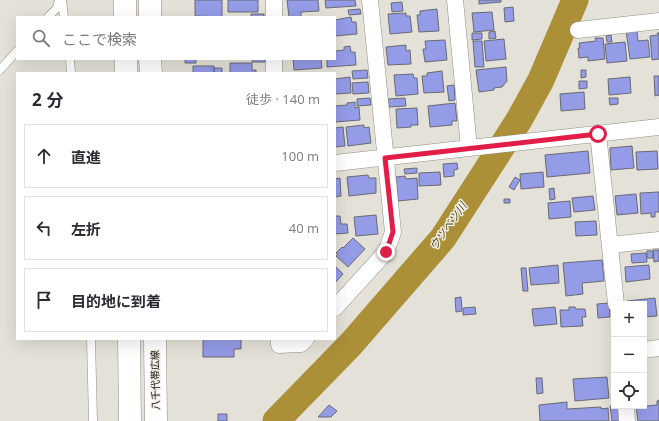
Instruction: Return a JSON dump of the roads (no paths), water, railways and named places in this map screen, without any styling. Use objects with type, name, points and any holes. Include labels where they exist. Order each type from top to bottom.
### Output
[{"type":"main road","points":[[125,0],[125,16]]},
{"type":"main road","points":[[150,0],[150,16]]},
{"type":"main road","points":[[126,60],[126,72]]},
{"type":"main road","points":[[150,60],[151,72]]},
{"type":"main road","points":[[129,340],[130,421]]},
{"type":"main road","name":"八千代帯広線","points":[[155,340],[156,421]]},
{"type":"street","points":[[274,0],[274,16]]},
{"type":"street","points":[[336,307],[386,252],[393,232],[370,0]]},
{"type":"street","points":[[455,0],[473,148]]},
{"type":"street","points":[[578,30],[659,21]]},
{"type":"street","points":[[274,60],[274,72]]},
{"type":"street","points":[[336,164],[659,127]]},
{"type":"street","points":[[598,134],[616,301]]},
{"type":"street","points":[[610,245],[659,240]]},
{"type":"street","points":[[279,340],[279,345],[302,344],[305,340]]},
{"type":"street","points":[[647,350],[659,348]]},
{"type":"street","points":[[626,409],[627,421]]},
{"type":"lane","points":[[49,16],[57,8],[59,0]]},
{"type":"lane","points":[[62,0],[64,16]]},
{"type":"lane","points":[[0,70],[16,52]]},
{"type":"lane","points":[[70,60],[72,72]]},
{"type":"lane","points":[[91,340],[93,421]]},
{"type":"waterway","name":"ウツベツ川","points":[[276,421],[351,344],[443,238],[519,120],[541,80],[575,0]]}]
